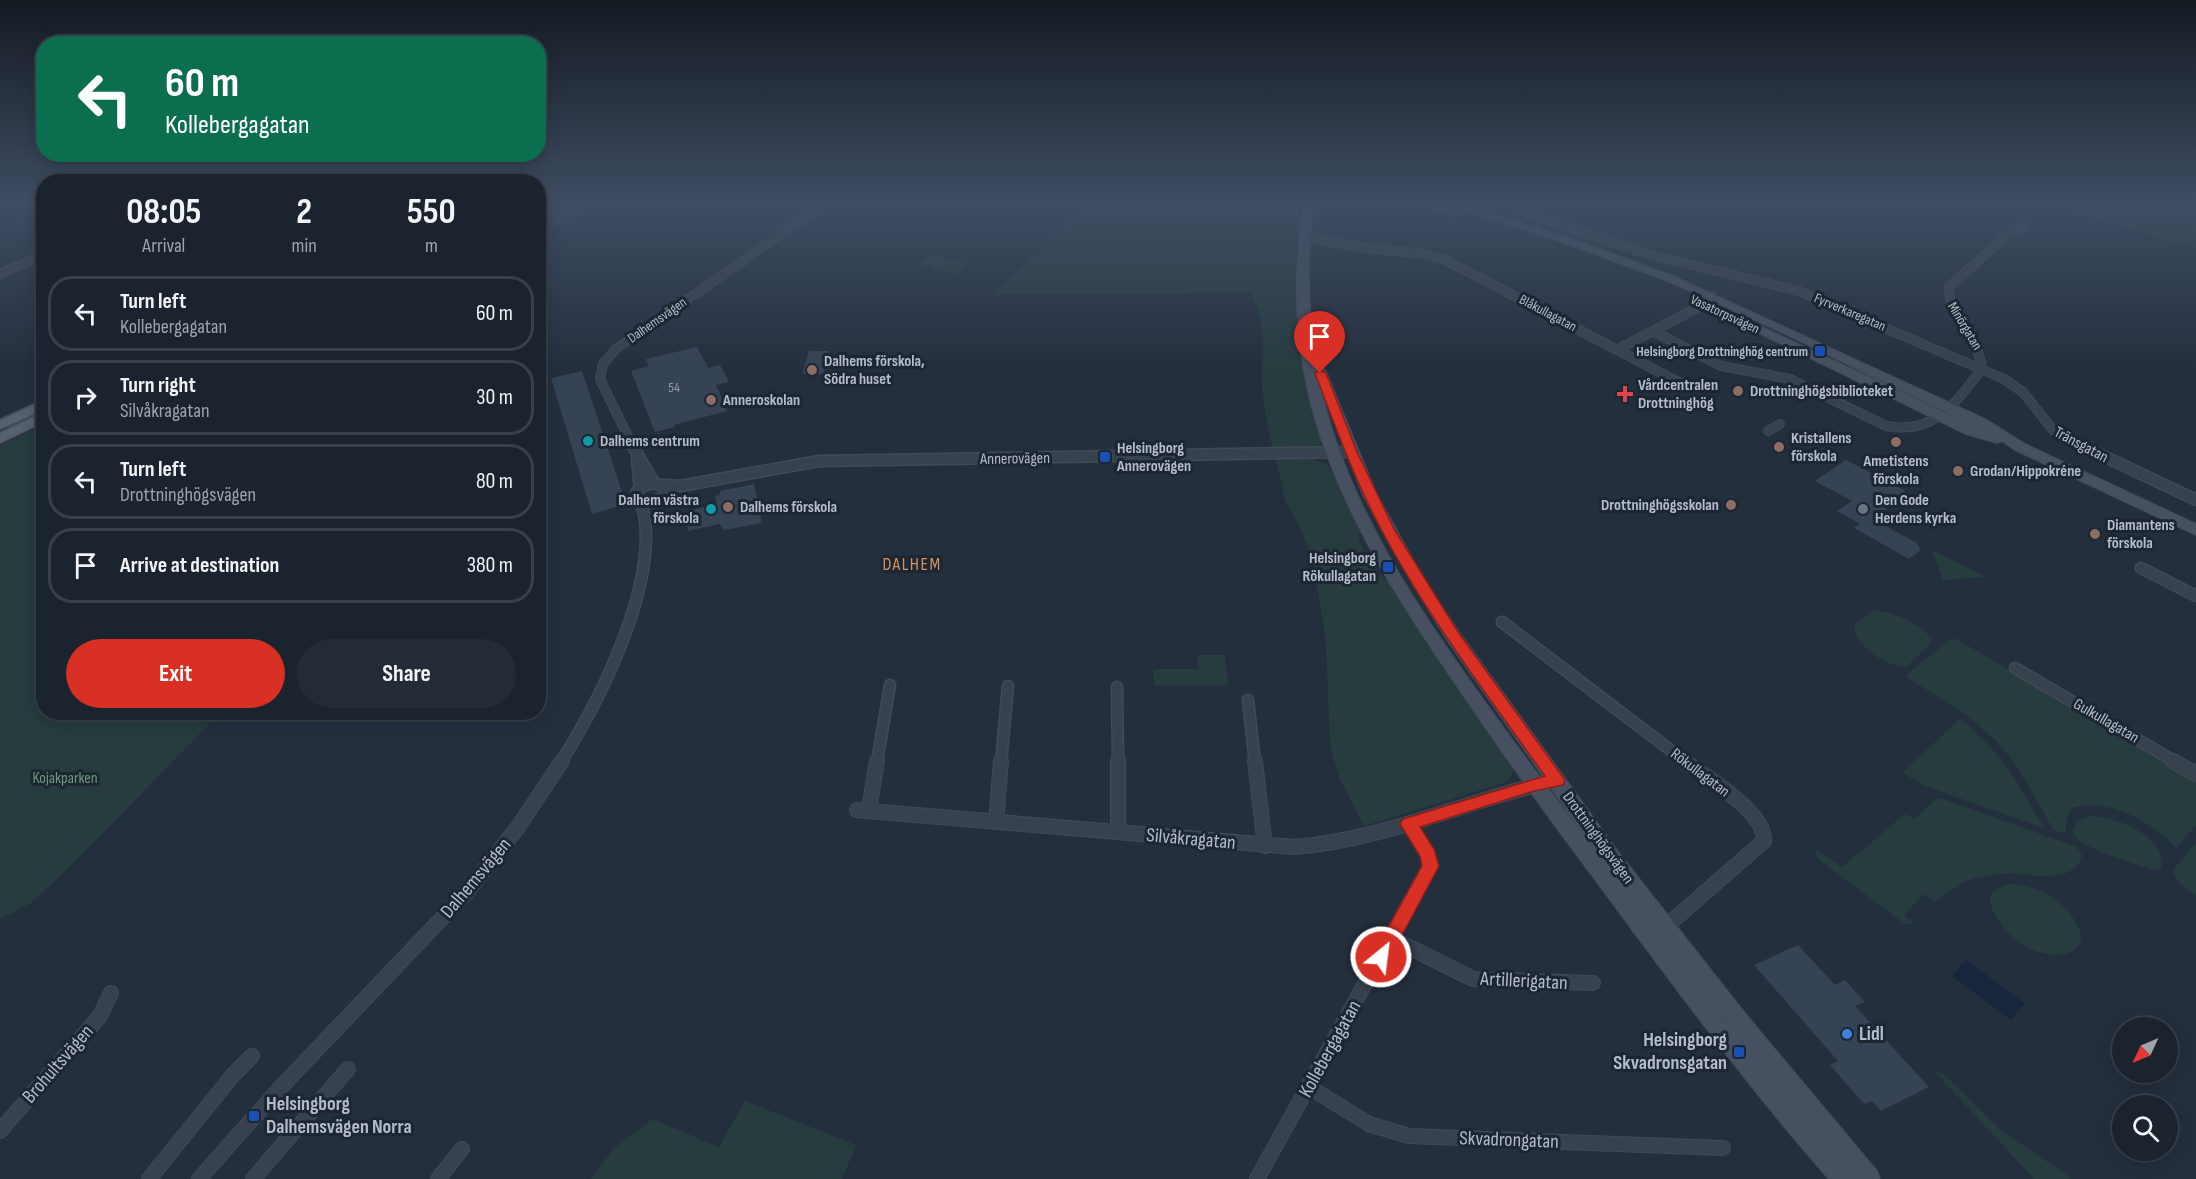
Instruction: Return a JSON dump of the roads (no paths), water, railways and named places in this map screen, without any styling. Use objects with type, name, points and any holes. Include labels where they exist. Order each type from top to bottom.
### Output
[{"type":"main road","points":[[0,425],[36,408]]},
{"type":"main road","points":[[0,437],[36,420]]},
{"type":"street","points":[[0,274],[36,258]]},
{"type":"street","name":"Dalhemsvägen","points":[[662,487],[637,455],[600,379],[601,368],[607,357],[748,258]]},
{"type":"street","name":"Drottninghögsvägen","points":[[1304,258],[1304,299],[1311,370],[1320,411],[1387,529],[1453,636],[1612,859],[1657,933],[1721,1030],[1844,1179]]},
{"type":"street","name":"Blåkullagatan","points":[[1440,258],[1684,385]]},
{"type":"street","name":"Vasatorpsvägen","points":[[1594,258],[1708,300]]},
{"type":"street","name":"Vasatorpsvägen","points":[[1615,258],[1946,412],[1971,431],[2020,447],[2196,532]]},
{"type":"street","name":"Fyrverkaregatan","points":[[1665,258],[1799,291],[1982,369]]},
{"type":"street","name":"Minörgatan","points":[[1946,412],[1982,369],[1982,353],[1948,300],[1949,287],[1981,258]]},
{"type":"street","points":[[1618,349],[1708,300]]},
{"type":"street","points":[[1653,331],[1720,366],[1790,379],[1886,426],[1909,429],[1946,412]]},
{"type":"street","name":"Tränsgatan","points":[[1982,369],[2007,380],[2023,392],[2042,421],[2059,435],[2196,500]]},
{"type":"street","points":[[1768,431],[1780,424]]},
{"type":"street","name":"Drottninghögsvägen","points":[[1342,452],[1365,522],[1398,584],[1451,666],[1534,785],[1657,933],[1869,1179]]},
{"type":"street","name":"Annerovägen","points":[[662,487],[680,486],[819,462],[1342,452]]},
{"type":"street","name":"Dalhemsvägen","points":[[199,1179],[292,1074],[468,891],[546,786],[591,711],[620,647],[636,597],[646,540],[646,516],[635,494],[640,488],[637,455]]},
{"type":"street","points":[[640,488],[662,487],[646,516]]},
{"type":"street","points":[[640,502],[656,501]]},
{"type":"street","points":[[2141,568],[2196,596]]},
{"type":"street","name":"Rökullagatan","points":[[1502,622],[1743,805],[1761,823],[1766,833],[1764,842],[1657,933]]},
{"type":"street","name":"Gulkullagatan","points":[[2015,668],[2196,774]]},
{"type":"street","name":"Silvåkragatan","points":[[890,685],[863,810],[1291,848],[1326,845],[1409,824],[1557,780]]},
{"type":"street","points":[[996,822],[1008,686]]},
{"type":"street","points":[[1117,687],[1118,832]]},
{"type":"street","points":[[1248,700],[1265,846]]},
{"type":"street","name":"Kollebergagatan","points":[[1257,1179],[1430,866],[1428,854],[1409,824]]},
{"type":"street","name":"Artillerigatan","points":[[1391,938],[1473,979],[1593,983]]},
{"type":"street","name":"Brohultsvägen","points":[[0,1131],[100,1016],[111,993]]},
{"type":"street","points":[[149,1179],[233,1075],[252,1056]]},
{"type":"street","points":[[253,1179],[348,1069]]},
{"type":"street","name":"Skvadrongatan","points":[[1309,1087],[1371,1126],[1400,1135],[1723,1148]]},
{"type":"street","points":[[438,1179],[462,1149]]},
{"type":"water","points":[[1966,960],[2025,1003],[2011,1020],[1952,976]]},
{"type":"place","name":"Helsingborg Drottninghög centrum","points":[[1820,351]]},
{"type":"place","name":"Dalhems förskola, Södra huset","points":[[812,370]]},
{"type":"place","name":"Drottninghögsbiblioteket","points":[[1738,391]]},
{"type":"place","name":"Vårdcentralen Drottninghög","points":[[1625,394]]},
{"type":"place","name":"Anneroskolan","points":[[711,400]]},
{"type":"place","name":"Dalhems centrum","points":[[588,441]]},
{"type":"place","name":"Ametistens förskola","points":[[1896,442]]},
{"type":"place","name":"Kristallens förskola","points":[[1779,447]]},
{"type":"place","name":"Helsingborg Annerovägen","points":[[1105,457]]},
{"type":"place","name":"Grodan/Hippokréne","points":[[1958,471]]},
{"type":"place","name":"Drottninghögsskolan","points":[[1731,505]]},
{"type":"place","name":"Dalhems förskola","points":[[728,507]]},
{"type":"place","name":"Dalhem västra förskola","points":[[711,509]]},
{"type":"place","name":"Den Gode Herdens kyrka","points":[[1863,509]]},
{"type":"place","name":"Diamantens förskola","points":[[2095,534]]},
{"type":"place","name":"Helsingborg Rökullagatan","points":[[1388,567]]},
{"type":"place","name":"Lidl","points":[[1847,1034]]},
{"type":"place","name":"Helsingborg Skvadronsgatan","points":[[1739,1052]]},
{"type":"place","name":"Helsingborg Dalhemsvägen Norra","points":[[254,1116]]},
{"type":"district","name":"DALHEM","points":[[912,564]]},
{"type":"park label","name":"Kojakparken","points":[[65,778]]}]
